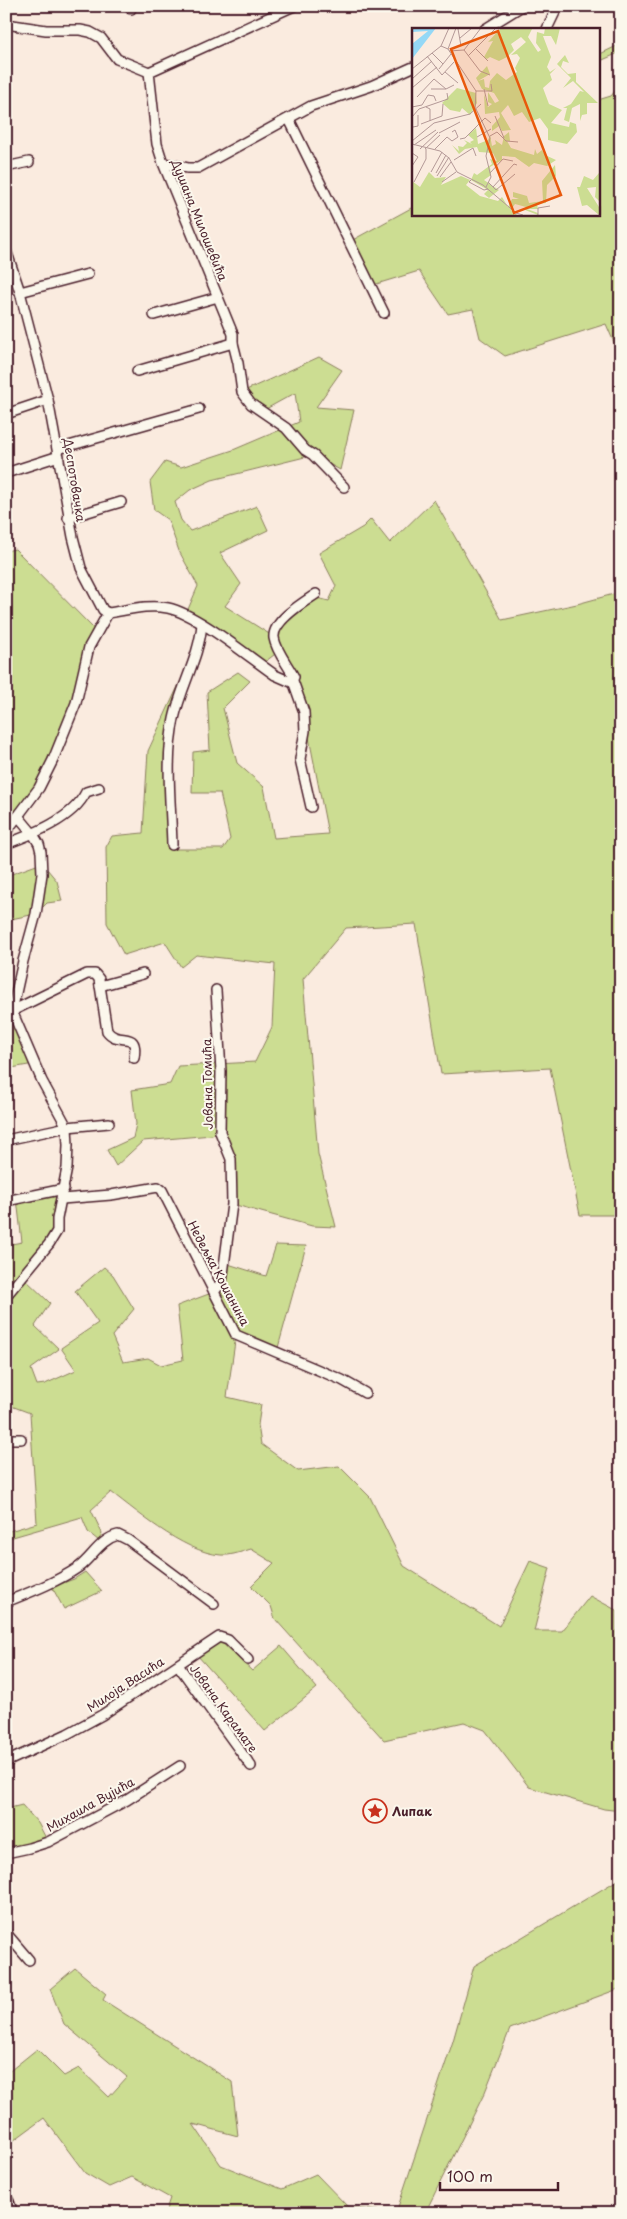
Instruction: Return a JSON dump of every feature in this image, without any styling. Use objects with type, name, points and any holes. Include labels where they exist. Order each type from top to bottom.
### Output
[{"type":"street","points":[[486,28],[522,6]]},
{"type":"street","points":[[547,28],[558,6]]},
{"type":"street","points":[[6,24],[46,30],[80,30],[90,32],[101,38],[117,59],[149,72],[289,7]]},
{"type":"street","points":[[163,163],[198,168],[311,106],[371,86],[412,67]]},
{"type":"street","name":"Душана Милошевића","points":[[149,72],[157,144],[163,163],[234,334],[233,343],[242,392],[251,404],[286,428],[305,450],[313,455],[344,487]]},
{"type":"street","points":[[289,119],[384,313]]},
{"type":"street","points":[[6,167],[29,162]]},
{"type":"street","name":"Деспотовачка","points":[[6,250],[20,292],[48,400],[68,518],[81,568],[103,610],[108,614]]},
{"type":"street","points":[[20,292],[88,274]]},
{"type":"street","points":[[154,315],[218,297]]},
{"type":"street","points":[[137,371],[233,343]]},
{"type":"street","points":[[6,414],[48,400]]},
{"type":"street","points":[[6,474],[58,453],[199,409]]},
{"type":"street","points":[[68,518],[121,502]]},
{"type":"street","points":[[311,807],[300,759],[306,731],[304,712],[293,681],[293,675],[274,638],[276,628],[296,607],[316,594]]},
{"type":"street","points":[[6,832],[39,788],[53,760],[76,703],[89,647],[108,614],[127,609],[158,607],[186,614],[275,675],[286,681],[293,681]]},
{"type":"street","points":[[172,845],[171,743],[174,719],[200,642],[202,624]]},
{"type":"street","points":[[6,844],[34,834],[78,807],[86,792],[99,788]]},
{"type":"street","points":[[6,1296],[49,1244],[57,1231],[57,1219],[63,1194],[68,1145],[67,1128],[9,1014],[36,914],[42,874],[42,852],[34,834],[18,816]]},
{"type":"street","points":[[9,1014],[87,974],[97,976],[107,1031],[115,1038],[129,1039],[134,1042],[136,1047],[134,1058]]},
{"type":"street","points":[[100,986],[143,974]]},
{"type":"street","name":"Јована Томића","points":[[214,1292],[222,1282],[232,1204],[231,1159],[220,1132],[221,1071],[216,990]]},
{"type":"street","points":[[6,1140],[67,1128],[109,1123]]},
{"type":"street","name":"Недељка Кошанина","points":[[63,1194],[111,1195],[156,1186],[160,1188],[236,1335],[342,1380],[365,1394]]},
{"type":"street","points":[[6,1201],[63,1194]]},
{"type":"street","points":[[6,1439],[21,1439]]},
{"type":"street","points":[[6,1602],[47,1585],[71,1572],[80,1566],[108,1539],[120,1535],[214,1604]]},
{"type":"street","name":"Милоја Васића","points":[[6,1762],[89,1722],[222,1636],[248,1660]]},
{"type":"street","name":"Јована Карамате","points":[[178,1666],[251,1766]]},
{"type":"street","name":"Михаила Вујића","points":[[6,1853],[48,1842],[127,1800],[180,1766]]},
{"type":"street","points":[[6,1933],[29,1960]]},
{"type":"street","points":[[6,2202],[10,2213]]},
{"type":"green space","points":[[621,44],[621,52],[600,61],[600,54]]},
{"type":"green space","points":[[621,84],[621,345],[616,347],[606,324],[505,356],[480,338],[473,309],[448,314],[419,271],[370,286],[349,242],[412,208],[412,215],[600,215],[600,99],[611,96]]},
{"type":"green space","points":[[319,357],[342,370],[316,407],[354,410],[340,470],[313,455],[212,480],[190,490],[175,502],[181,520],[190,531],[257,506],[268,530],[220,553],[241,584],[225,606],[274,637],[280,622],[317,598],[329,601],[336,586],[319,553],[363,527],[371,519],[390,543],[434,500],[502,620],[577,604],[621,592],[621,1215],[580,1215],[550,1068],[441,1074],[416,924],[346,928],[303,979],[318,1154],[336,1227],[312,1226],[232,1204],[231,1159],[220,1132],[212,1135],[143,1141],[116,1166],[107,1150],[133,1138],[136,1124],[132,1090],[170,1084],[178,1066],[255,1062],[272,1027],[275,964],[196,955],[181,967],[165,942],[124,955],[107,923],[106,847],[112,836],[143,833],[148,751],[180,682],[172,752],[168,849],[223,849],[230,839],[220,793],[192,793],[193,752],[210,750],[207,692],[238,672],[250,681],[223,708],[237,763],[264,787],[274,838],[328,834],[304,712],[279,651],[261,665],[186,614],[198,586],[179,551],[168,520],[154,510],[150,482],[165,462],[181,467],[233,450],[299,422],[295,393],[266,409],[251,404],[242,392]]},
{"type":"green space","points":[[15,549],[97,632],[53,760],[6,832],[6,551]]},
{"type":"green space","points":[[42,863],[57,881],[62,901],[47,903],[36,914],[6,920],[6,876]]},
{"type":"green space","points":[[12,1011],[34,1064],[6,1069],[6,1016]]},
{"type":"green space","points":[[64,1189],[57,1231],[22,1276],[50,1303],[35,1326],[59,1349],[31,1369],[37,1385],[45,1384],[76,1370],[61,1348],[98,1323],[75,1291],[104,1267],[113,1275],[134,1309],[112,1336],[123,1362],[148,1358],[161,1365],[183,1360],[177,1306],[214,1292],[225,1263],[266,1276],[276,1245],[306,1246],[276,1355],[236,1335],[227,1397],[261,1405],[258,1425],[261,1444],[298,1471],[339,1466],[370,1497],[404,1566],[499,1626],[530,1561],[550,1568],[534,1631],[562,1631],[590,1596],[616,1610],[617,1676],[621,1680],[621,1811],[604,1809],[529,1787],[485,1730],[464,1722],[384,1740],[275,1619],[271,1606],[251,1586],[274,1563],[251,1549],[228,1555],[198,1550],[167,1533],[111,1492],[91,1510],[102,1533],[99,1541],[88,1532],[82,1517],[6,1539],[6,1532],[37,1523],[30,1413],[6,1404],[6,1245],[22,1242],[17,1199]]},
{"type":"green space","points":[[85,1572],[102,1591],[64,1609],[52,1587],[74,1579]]},
{"type":"green space","points":[[219,1640],[252,1671],[281,1646],[317,1688],[265,1731],[197,1655]]},
{"type":"green space","points":[[22,1805],[38,1823],[48,1842],[6,1853],[6,1809]]},
{"type":"green space","points":[[621,1878],[621,1988],[510,2029],[485,2092],[425,2213],[396,2213],[453,2041],[474,1966]]},
{"type":"green space","points":[[75,1968],[106,1994],[103,2000],[232,2082],[238,2136],[193,2124],[221,2165],[282,2189],[316,2174],[348,2207],[396,2213],[226,2213],[224,2211],[214,2213],[165,2213],[170,2198],[132,2177],[109,2187],[85,2173],[44,2118],[6,2146],[6,2074],[37,2049],[64,2076],[79,2068],[109,2097],[127,2077],[64,2024],[50,1989]]},
{"type":"place","name":"Липак","points":[[375,1811]]}]
